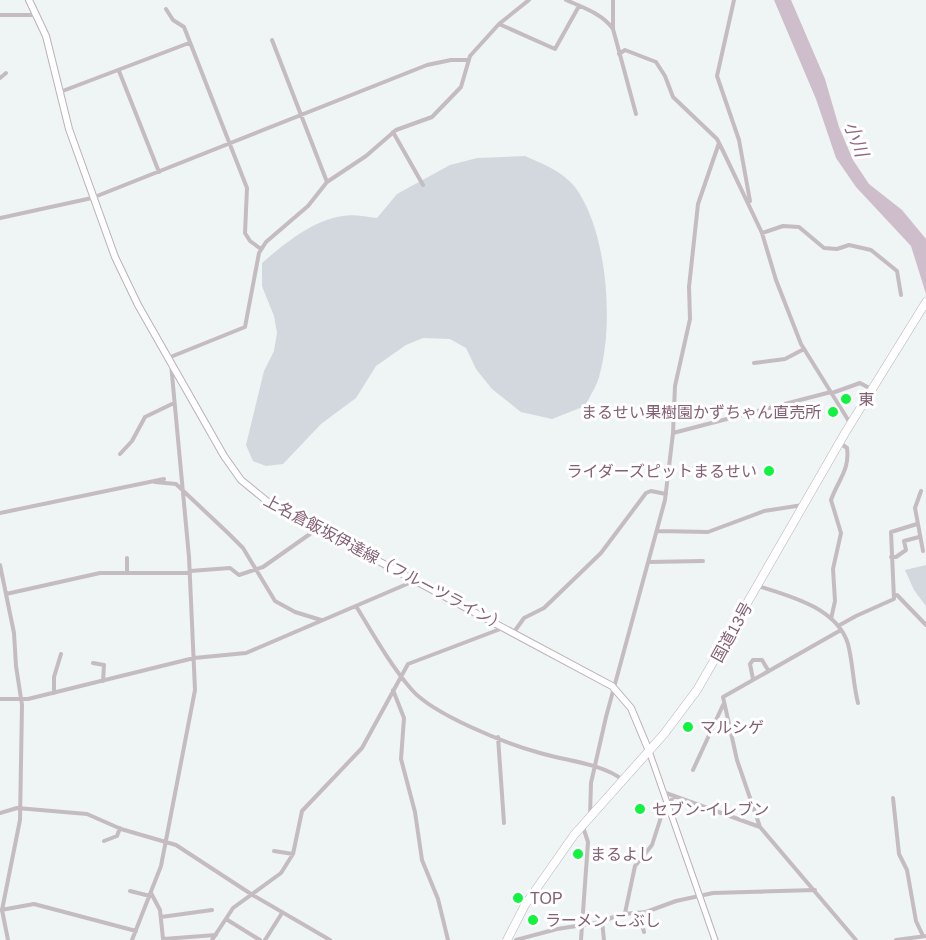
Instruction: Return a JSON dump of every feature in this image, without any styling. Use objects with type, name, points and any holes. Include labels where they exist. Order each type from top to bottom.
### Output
[{"type":"highway","name":"国道13号","points":[[507,940],[525,905],[582,826],[649,751],[703,682],[850,424],[926,302]]},
{"type":"main road","name":"上名倉飯坂伊達線（フルーツライン）","points":[[29,0],[49,44],[60,93],[93,198],[124,279],[241,480],[268,502],[615,688],[631,708],[649,751]]},
{"type":"street","points":[[132,940],[161,866],[193,704],[194,658],[190,572],[170,361],[245,327],[261,249],[266,242],[308,206],[327,182],[366,156],[393,132],[432,117],[460,87],[467,60],[499,24],[529,0]]},
{"type":"street","points":[[566,0],[608,23],[613,29]]},
{"type":"street","points":[[613,0],[613,29],[636,114]]},
{"type":"street","points":[[734,0],[717,76],[739,140],[749,204]]},
{"type":"street","points":[[499,24],[555,50],[579,6]]},
{"type":"street","points":[[166,9],[173,20],[184,27],[248,188],[245,233],[250,241],[261,249]]},
{"type":"street","points":[[0,15],[37,15]]},
{"type":"street","points":[[272,40],[327,182]]},
{"type":"street","points":[[60,93],[189,43]]},
{"type":"street","points":[[619,54],[625,50],[656,62],[678,105],[719,143],[762,233],[776,280],[804,349],[850,424]]},
{"type":"street","points":[[0,218],[93,198],[427,65],[451,60],[467,60]]},
{"type":"street","points":[[119,71],[159,172]]},
{"type":"street","points":[[0,78],[6,73]]},
{"type":"street","points":[[393,132],[423,185]]},
{"type":"street","points":[[590,818],[590,794],[594,767],[666,494],[673,434],[675,386],[690,319],[689,286],[698,204],[719,143]]},
{"type":"street","points":[[762,233],[792,225],[799,227],[825,248],[837,249],[849,245],[871,250],[897,271],[901,295]]},
{"type":"street","points":[[754,363],[790,357],[804,349]]},
{"type":"street","points":[[673,434],[860,383],[871,389]]},
{"type":"street","points":[[120,454],[132,441],[145,417],[174,403]]},
{"type":"street","points":[[831,619],[835,601],[833,569],[841,533],[831,500],[847,472],[848,464],[847,448],[839,443]]},
{"type":"street","points":[[0,513],[164,479]]},
{"type":"street","points":[[155,482],[172,483],[184,490],[243,548],[275,601],[295,612],[321,621]]},
{"type":"street","points":[[514,632],[524,618],[544,608],[602,554],[646,493],[651,491],[666,494]]},
{"type":"street","points":[[921,491],[916,503],[917,524],[923,551]]},
{"type":"street","points":[[658,531],[708,532],[764,511],[803,505]]},
{"type":"street","points":[[917,524],[892,531],[891,557],[896,595],[926,625]]},
{"type":"street","points":[[6,594],[91,574],[190,572],[230,568],[239,575],[255,570],[278,558],[318,528]]},
{"type":"street","points":[[891,557],[896,557],[906,550],[904,541],[919,537]]},
{"type":"street","points":[[127,558],[127,573]]},
{"type":"street","points":[[649,562],[703,561]]},
{"type":"street","points":[[0,567],[14,633],[15,663],[22,700],[19,830],[1,910],[8,940]]},
{"type":"street","points":[[0,699],[22,700],[194,658],[246,653],[416,580]]},
{"type":"street","points":[[758,586],[799,599],[831,619],[840,628],[848,645],[858,704]]},
{"type":"street","points":[[856,940],[760,827],[745,786],[723,695],[812,649],[856,616],[891,602],[896,595]]},
{"type":"street","points":[[356,606],[413,691],[430,704],[498,737],[541,754],[594,767],[623,780]]},
{"type":"street","points":[[212,940],[233,908],[276,879],[293,854],[302,811],[362,748],[401,675],[413,661],[505,627]]},
{"type":"street","points":[[54,693],[54,677],[61,654]]},
{"type":"street","points":[[753,679],[750,664],[753,660],[762,660],[768,670]]},
{"type":"street","points":[[93,663],[104,665],[103,681]]},
{"type":"street","points":[[393,690],[397,695],[404,720],[400,756],[415,812],[422,860],[435,891],[448,940]]},
{"type":"street","points":[[693,770],[724,704]]},
{"type":"street","points":[[498,737],[504,823]]},
{"type":"street","points":[[649,751],[716,940]]},
{"type":"street","points":[[662,792],[760,827]]},
{"type":"street","points":[[625,913],[635,866],[652,845],[656,827],[674,796]]},
{"type":"street","points":[[893,798],[899,854],[907,870],[915,915],[924,936],[896,940]]},
{"type":"street","points":[[0,813],[20,808],[87,814],[120,828],[166,842],[185,850],[251,894],[330,940]]},
{"type":"street","points":[[581,940],[588,842],[582,826]]},
{"type":"street","points":[[104,841],[117,836],[120,828]]},
{"type":"street","points":[[274,851],[293,854]]},
{"type":"street","points":[[507,940],[602,921],[625,913],[639,913],[723,892],[783,890],[806,892],[815,890]]},
{"type":"street","points":[[130,891],[150,895]]},
{"type":"street","points":[[150,895],[161,917],[163,939],[216,935]]},
{"type":"street","points":[[1,910],[34,903],[136,931]]},
{"type":"street","points":[[161,917],[212,910]]},
{"type":"street","points":[[265,940],[282,913]]},
{"type":"street","points":[[639,913],[644,932]]},
{"type":"street","points":[[226,919],[260,940]]},
{"type":"street","points":[[602,921],[604,940]]},
{"type":"shaded area","points":[[774,0],[791,0],[825,79],[839,127],[853,160],[869,184],[902,210],[926,239],[926,294],[911,246],[856,187],[836,158],[816,99]]},
{"type":"shaded area","points":[[525,156],[558,172],[575,187],[586,205],[601,251],[607,303],[604,352],[598,381],[585,406],[552,419],[521,412],[492,389],[476,369],[466,348],[450,339],[423,338],[406,345],[376,366],[356,398],[321,424],[283,464],[266,466],[253,461],[246,445],[264,371],[274,351],[277,333],[274,316],[262,286],[262,263],[289,241],[321,222],[347,215],[377,218],[397,194],[450,165],[477,158]]},
{"type":"shaded area","points":[[926,565],[926,606],[914,590],[905,570]]},
{"type":"place","name":"東","points":[[846,399]]},
{"type":"place","name":"まるせい果樹園かずちゃん直売所","points":[[833,412]]},
{"type":"place","name":"ライダーズピットまるせい","points":[[769,471]]},
{"type":"place","name":"マルシゲ","points":[[688,727]]},
{"type":"place","name":"セブン-イレブン","points":[[640,809]]},
{"type":"place","name":"まるよし","points":[[578,854]]},
{"type":"place","name":"TOP","points":[[518,898]]},
{"type":"place","name":"ラーメン こぶし","points":[[533,920]]},
{"type":"water label","name":"小川","points":[[856,139]]}]
